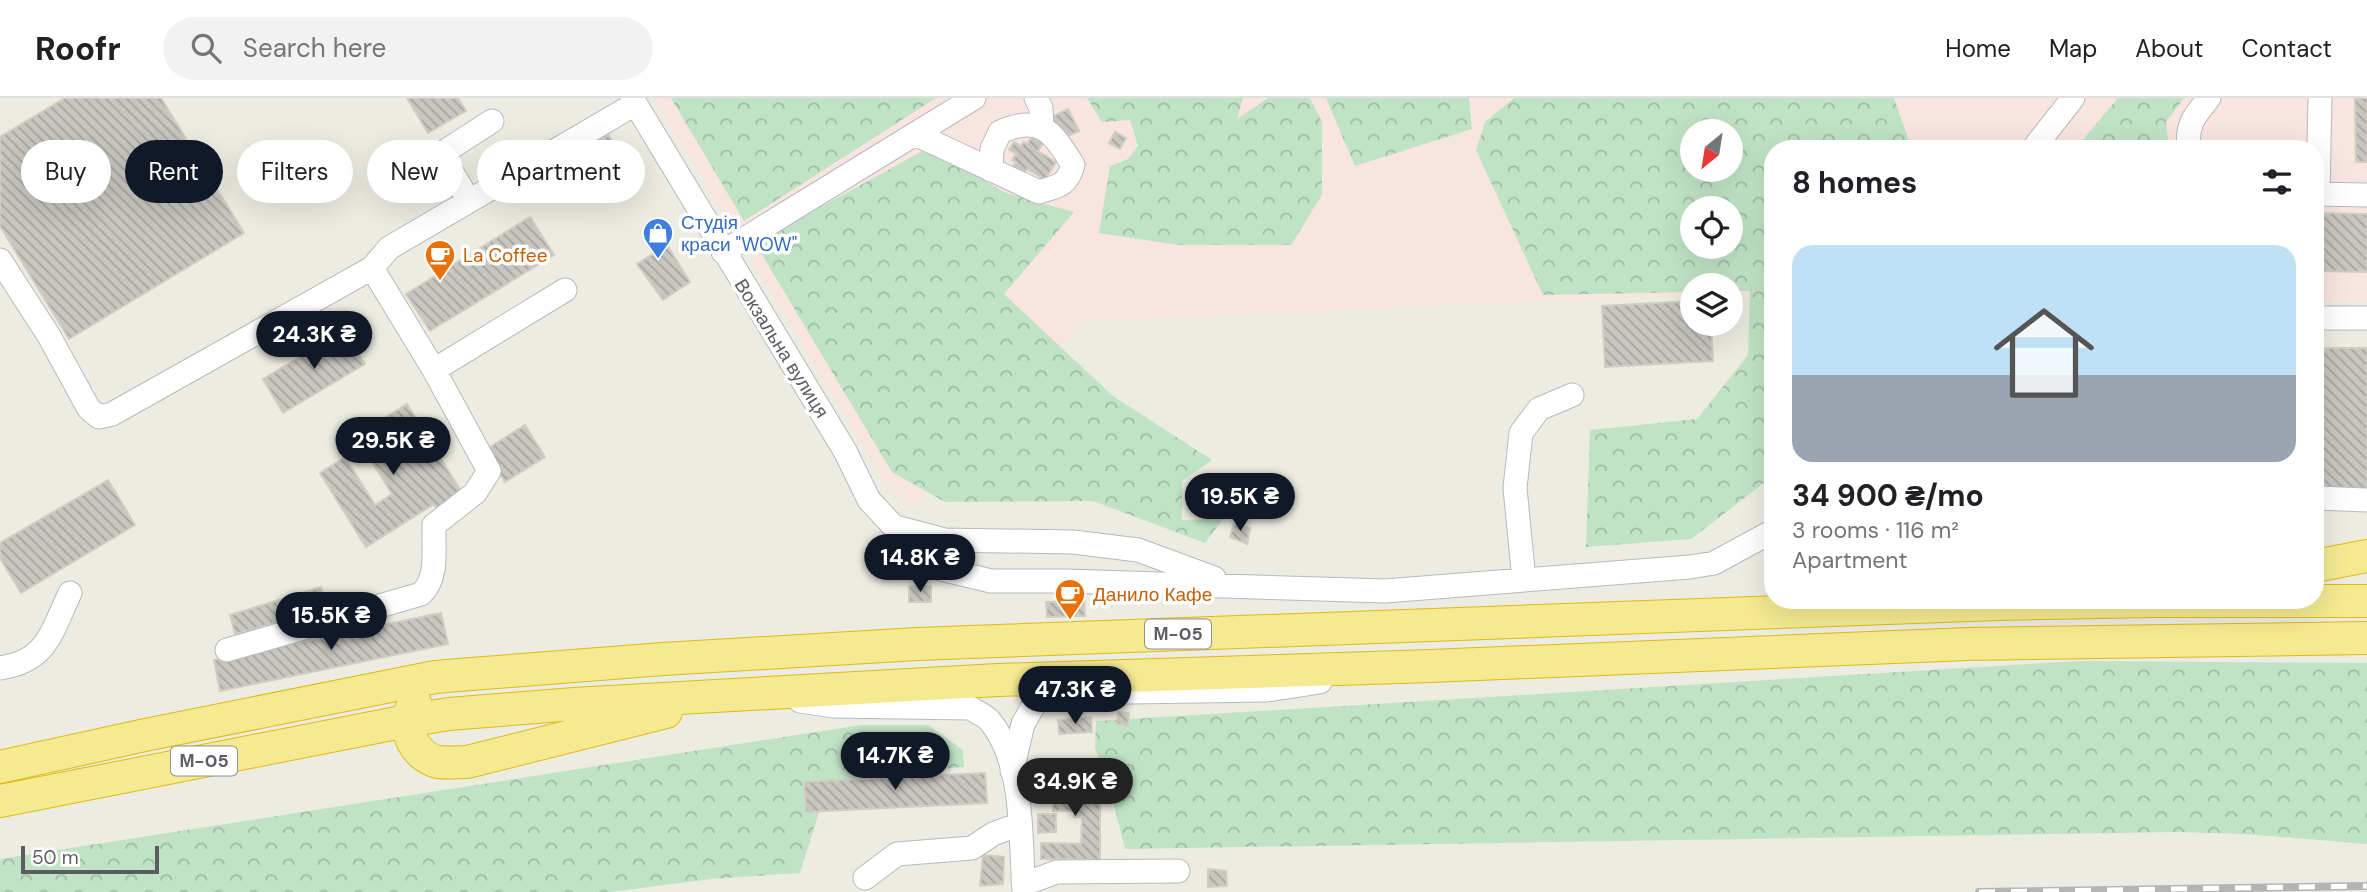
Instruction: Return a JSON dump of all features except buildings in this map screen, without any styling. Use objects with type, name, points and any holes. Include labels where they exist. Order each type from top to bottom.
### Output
[{"type":"highway","points":[[2324,564],[2367,556]]},
{"type":"highway","name":"М-05","points":[[2324,601],[2367,601]]},
{"type":"highway","name":"М-05","points":[[0,767],[435,677],[663,659],[917,644],[1861,609]]},
{"type":"highway","name":"М-05","points":[[0,801],[407,721],[477,712],[737,693],[998,680],[1967,644],[2367,638]]},
{"type":"highway","points":[[435,677],[410,710],[407,721],[408,735],[419,751],[436,762],[467,762],[737,693]]},
{"type":"street","points":[[723,252],[974,98]]},
{"type":"street","points":[[1036,98],[1041,108],[1042,128]]},
{"type":"street","points":[[2040,140],[2073,98]]},
{"type":"street","points":[[2188,140],[2187,132],[2196,114],[2209,98]]},
{"type":"street","points":[[2318,140],[2320,98]]},
{"type":"street","points":[[0,260],[49,336],[89,409],[99,417],[112,414],[372,268],[389,248],[634,101]]},
{"type":"street","name":"Вокзальна вулиця","points":[[634,101],[845,451],[869,500],[890,525],[941,569],[991,581],[1234,585],[1385,591],[1690,567],[1714,563],[1764,536]]},
{"type":"street","points":[[469,201],[441,154],[492,121]]},
{"type":"street","points":[[915,134],[991,170],[1039,192],[1061,186],[1070,176],[1073,165],[1060,142],[1038,124],[1018,124],[1000,132],[992,149],[991,170]]},
{"type":"street","points":[[2324,194],[2367,195]]},
{"type":"street","points":[[228,650],[421,594],[429,587],[433,574],[434,525],[475,493],[489,471],[434,370],[372,268]]},
{"type":"street","points":[[434,370],[565,290]]},
{"type":"street","points":[[2324,318],[2367,318]]},
{"type":"street","points":[[1524,580],[1515,488],[1521,433],[1539,409],[1572,395]]},
{"type":"street","points":[[2324,498],[2367,500]]},
{"type":"street","points":[[890,525],[945,540],[1073,542],[1138,550],[1234,585]]},
{"type":"street","points":[[965,576],[960,568],[960,555],[970,540]]},
{"type":"street","points":[[1065,581],[1077,556],[1073,542]]},
{"type":"street","points":[[0,668],[17,666],[40,653],[70,593]]},
{"type":"street","points":[[1679,616],[1714,606],[1764,601]]},
{"type":"street","points":[[1012,771],[1023,724],[1036,701],[1059,692],[1267,690],[1431,666]]},
{"type":"street","points":[[737,693],[834,706],[971,708],[987,717],[1003,741],[1016,776],[1024,886],[1056,872],[1178,871]]},
{"type":"street","points":[[864,878],[897,854],[972,848],[993,834],[1009,828],[1019,829]]},
{"type":"shaded area","points":[[654,98],[2367,98],[2367,300],[2324,300],[2324,140],[1764,140],[1764,292],[1743,293],[1743,273],[1680,273],[1680,296],[1084,321],[912,508],[887,486]]},
{"type":"green space","points":[[671,98],[936,98],[744,221]]},
{"type":"green space","points":[[1087,98],[1243,98],[1237,119],[1268,98],[1310,98],[1322,122],[1322,195],[1291,245],[1178,245],[1099,233],[1110,166],[1128,159],[1138,146],[1130,120],[1102,122]]},
{"type":"green space","points":[[1326,98],[1469,98],[1472,129],[1355,166]]},
{"type":"green space","points":[[1514,98],[1894,98],[1909,140],[1764,140],[1764,483],[1691,539],[1586,547],[1590,430],[1697,419],[1748,355],[1750,291],[1743,291],[1743,273],[1680,273],[1680,292],[1543,295],[1476,150],[1485,122]]},
{"type":"green space","points":[[2118,98],[2184,98],[2166,122],[2168,140],[2083,140]]},
{"type":"green space","points":[[928,148],[1006,193],[1074,212],[1004,294],[1113,396],[1212,460],[1182,481],[1182,520],[1223,519],[1205,543],[1093,501],[945,502],[892,472],[755,243]]},
{"type":"green space","points":[[2079,661],[2367,663],[2367,844],[2245,834],[2177,832],[1125,849],[1105,770],[1095,749],[1096,721]]},
{"type":"green space","points":[[861,725],[928,725],[963,750],[964,767],[860,776],[826,790],[800,873],[711,879],[610,892],[0,892],[0,859]]},
{"type":"railway","points":[[1979,892],[2367,886]]},
{"type":"place","name":"Студія краси \"WOW\"","points":[[658,260]]},
{"type":"place","name":"La Coffee","points":[[440,282]]},
{"type":"place","name":"Данило Кафе","points":[[1070,621]]}]
